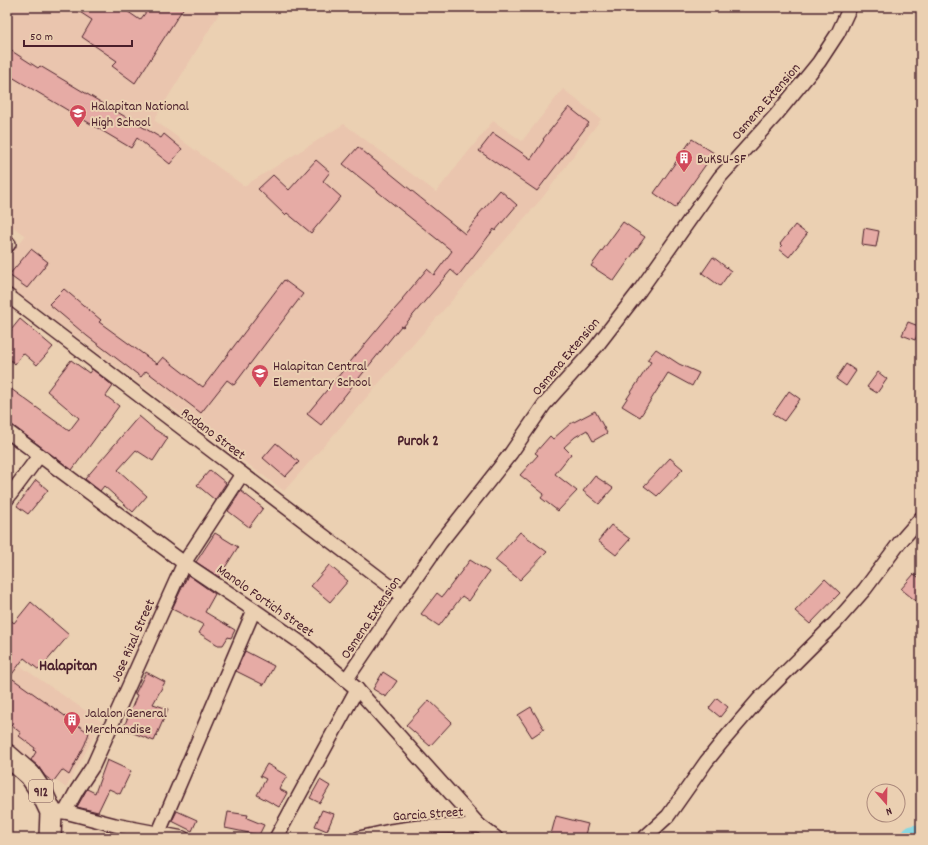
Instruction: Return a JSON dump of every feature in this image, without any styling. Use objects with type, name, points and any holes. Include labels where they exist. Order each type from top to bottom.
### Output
[{"type":"highway","name":"912","points":[[9,761],[30,775],[42,793],[58,812],[50,838]]},
{"type":"street","name":"Osmena Extension","points":[[346,680],[440,543],[511,454],[544,405],[596,347],[636,296],[720,177],[776,115],[819,62],[838,33],[850,7]]},
{"type":"street","name":"Rodano Street","points":[[7,295],[403,596]]},
{"type":"street","name":"Manolo Fortich Street","points":[[7,431],[184,563],[304,645],[357,689],[480,826]]},
{"type":"street","points":[[7,499],[40,456]]},
{"type":"street","name":"Jose Rizal Street","points":[[58,812],[77,790],[93,766],[184,563],[242,474]]},
{"type":"street","points":[[644,838],[668,816],[706,762],[755,704],[835,623],[865,589],[900,542],[921,518]]},
{"type":"street","points":[[158,834],[254,610]]},
{"type":"street","points":[[276,838],[357,689]]},
{"type":"street","points":[[58,812],[183,838]]},
{"type":"street","name":"Garcia Street","points":[[359,838],[390,831],[419,827],[480,826],[496,838]]},
{"type":"shaded area","name":"Halapitan Central Elementary School","points":[[7,7],[223,7],[154,120],[244,186],[344,124],[436,192],[493,121],[522,141],[563,89],[601,119],[543,197],[284,491],[7,285],[7,260],[25,236],[7,222]]},
{"type":"shaded area","points":[[7,657],[102,722],[66,788],[7,744]]},
{"type":"building","points":[[72,7],[121,7],[140,20],[150,7],[184,7],[135,83],[112,66],[117,61],[82,37],[92,20]]},
{"type":"building","points":[[7,48],[38,68],[40,66],[161,138],[164,134],[182,149],[170,164],[137,138],[131,148],[7,74]]},
{"type":"building","points":[[569,107],[589,123],[537,191],[479,151],[493,133],[531,159],[544,140],[543,139]]},
{"type":"building","name":"BuKSU-SF","points":[[692,139],[714,153],[675,208],[654,193]]},
{"type":"building","points":[[358,147],[465,234],[479,216],[478,215],[500,190],[517,205],[495,231],[494,229],[458,276],[451,270],[403,327],[401,326],[321,425],[307,414],[403,300],[402,299],[427,269],[434,275],[452,251],[343,164]]},
{"type":"building","points":[[316,160],[330,172],[323,181],[341,197],[311,233],[287,213],[285,215],[258,189],[273,175],[289,190]]},
{"type":"building","points":[[623,222],[645,237],[614,281],[591,266]]},
{"type":"building","points":[[795,225],[807,234],[789,257],[779,249],[782,246],[780,244]]},
{"type":"building","points":[[864,228],[879,231],[876,247],[862,245]]},
{"type":"building","points":[[31,249],[48,262],[27,288],[9,275]]},
{"type":"building","points":[[713,257],[731,271],[720,286],[702,273]]},
{"type":"building","points":[[284,280],[303,294],[234,385],[227,380],[201,413],[146,371],[141,377],[87,336],[49,304],[64,289],[101,320],[99,322],[157,364],[163,357],[203,387]]},
{"type":"building","points":[[20,319],[53,347],[37,365],[23,353],[15,364],[7,357],[7,335]]},
{"type":"building","points":[[908,322],[921,327],[915,340],[902,335]]},
{"type":"building","points":[[656,349],[679,364],[699,373],[692,386],[668,373],[640,417],[622,406],[651,362],[647,360]]},
{"type":"building","points":[[71,360],[89,373],[92,369],[113,386],[106,396],[119,406],[72,470],[12,425],[7,423],[7,386],[69,431],[79,418],[47,391]]},
{"type":"building","points":[[846,364],[856,371],[846,386],[836,379]]},
{"type":"building","points":[[878,372],[887,379],[877,393],[867,387]]},
{"type":"building","points":[[789,391],[800,399],[784,421],[773,414]]},
{"type":"building","points":[[595,411],[607,433],[593,441],[587,430],[575,437],[564,447],[571,454],[555,474],[577,491],[558,511],[541,498],[544,494],[520,475],[538,455],[535,453],[550,436],[553,439],[570,424]]},
{"type":"building","points":[[139,416],[154,429],[168,438],[153,461],[136,450],[118,470],[147,496],[133,512],[104,486],[100,491],[85,479]]},
{"type":"building","points":[[276,443],[299,462],[285,477],[263,458]]},
{"type":"building","points":[[670,458],[683,469],[657,496],[644,486]]},
{"type":"building","points":[[210,470],[226,483],[215,500],[197,485]]},
{"type":"building","points":[[595,476],[613,488],[599,504],[583,491]]},
{"type":"building","points":[[36,480],[48,490],[28,514],[17,506]]},
{"type":"building","points":[[241,491],[263,508],[249,527],[228,511]]},
{"type":"building","points":[[611,525],[630,539],[616,555],[598,541]]},
{"type":"building","points":[[520,532],[547,552],[520,580],[495,560]]},
{"type":"building","points":[[215,533],[238,547],[219,577],[196,562]]},
{"type":"building","points":[[470,560],[489,572],[469,601],[462,596],[439,626],[421,614],[437,593],[442,597]]},
{"type":"building","points":[[329,565],[348,581],[330,602],[311,586]]},
{"type":"building","points":[[914,574],[921,579],[921,605],[901,589]]},
{"type":"building","points":[[188,575],[215,594],[205,612],[235,630],[231,638],[228,637],[223,645],[218,645],[199,633],[204,625],[172,609]]},
{"type":"building","points":[[825,579],[840,593],[810,624],[795,611]]},
{"type":"building","points":[[31,602],[69,635],[39,670],[24,658],[10,677],[89,733],[69,775],[62,770],[53,782],[45,776],[38,766],[31,760],[36,752],[34,750],[35,748],[19,736],[21,733],[7,722],[7,617],[14,623]]},
{"type":"building","points":[[245,651],[274,666],[264,685],[236,671]]},
{"type":"building","points":[[146,672],[165,682],[153,704],[168,709],[154,741],[123,729],[137,695],[135,694]]},
{"type":"building","points":[[383,672],[397,681],[386,697],[373,689]]},
{"type":"building","points":[[717,698],[728,707],[720,717],[709,708]]},
{"type":"building","points":[[429,700],[452,722],[430,746],[406,725]]},
{"type":"building","points":[[531,707],[544,729],[532,737],[518,715]]},
{"type":"building","points":[[107,760],[131,771],[120,794],[109,789],[98,812],[77,807],[87,789],[95,793]]},
{"type":"building","points":[[267,764],[287,776],[279,789],[287,793],[279,807],[257,795],[266,779],[260,776]]},
{"type":"building","points":[[320,780],[330,786],[320,803],[310,798]]},
{"type":"building","points":[[322,810],[334,814],[327,831],[315,826]]},
{"type":"building","points":[[177,811],[197,820],[192,831],[172,821]]},
{"type":"building","points":[[228,812],[248,815],[247,818],[264,825],[259,835],[225,828]]},
{"type":"building","points":[[556,816],[588,824],[584,838],[550,838]]},
{"type":"waterway","points":[[914,838],[921,837]]},
{"type":"place","name":"Halapitan National High School","points":[[78,128]]},
{"type":"place","name":"BuKSU-SF","points":[[684,173]]},
{"type":"place","name":"Halapitan Central Elementary School","points":[[260,388]]},
{"type":"place","name":"Jalalon General Merchandise","points":[[72,735]]},
{"type":"district","name":"Purok 2","points":[[418,440]]},
{"type":"district","name":"Halapitan","points":[[68,664]]}]
